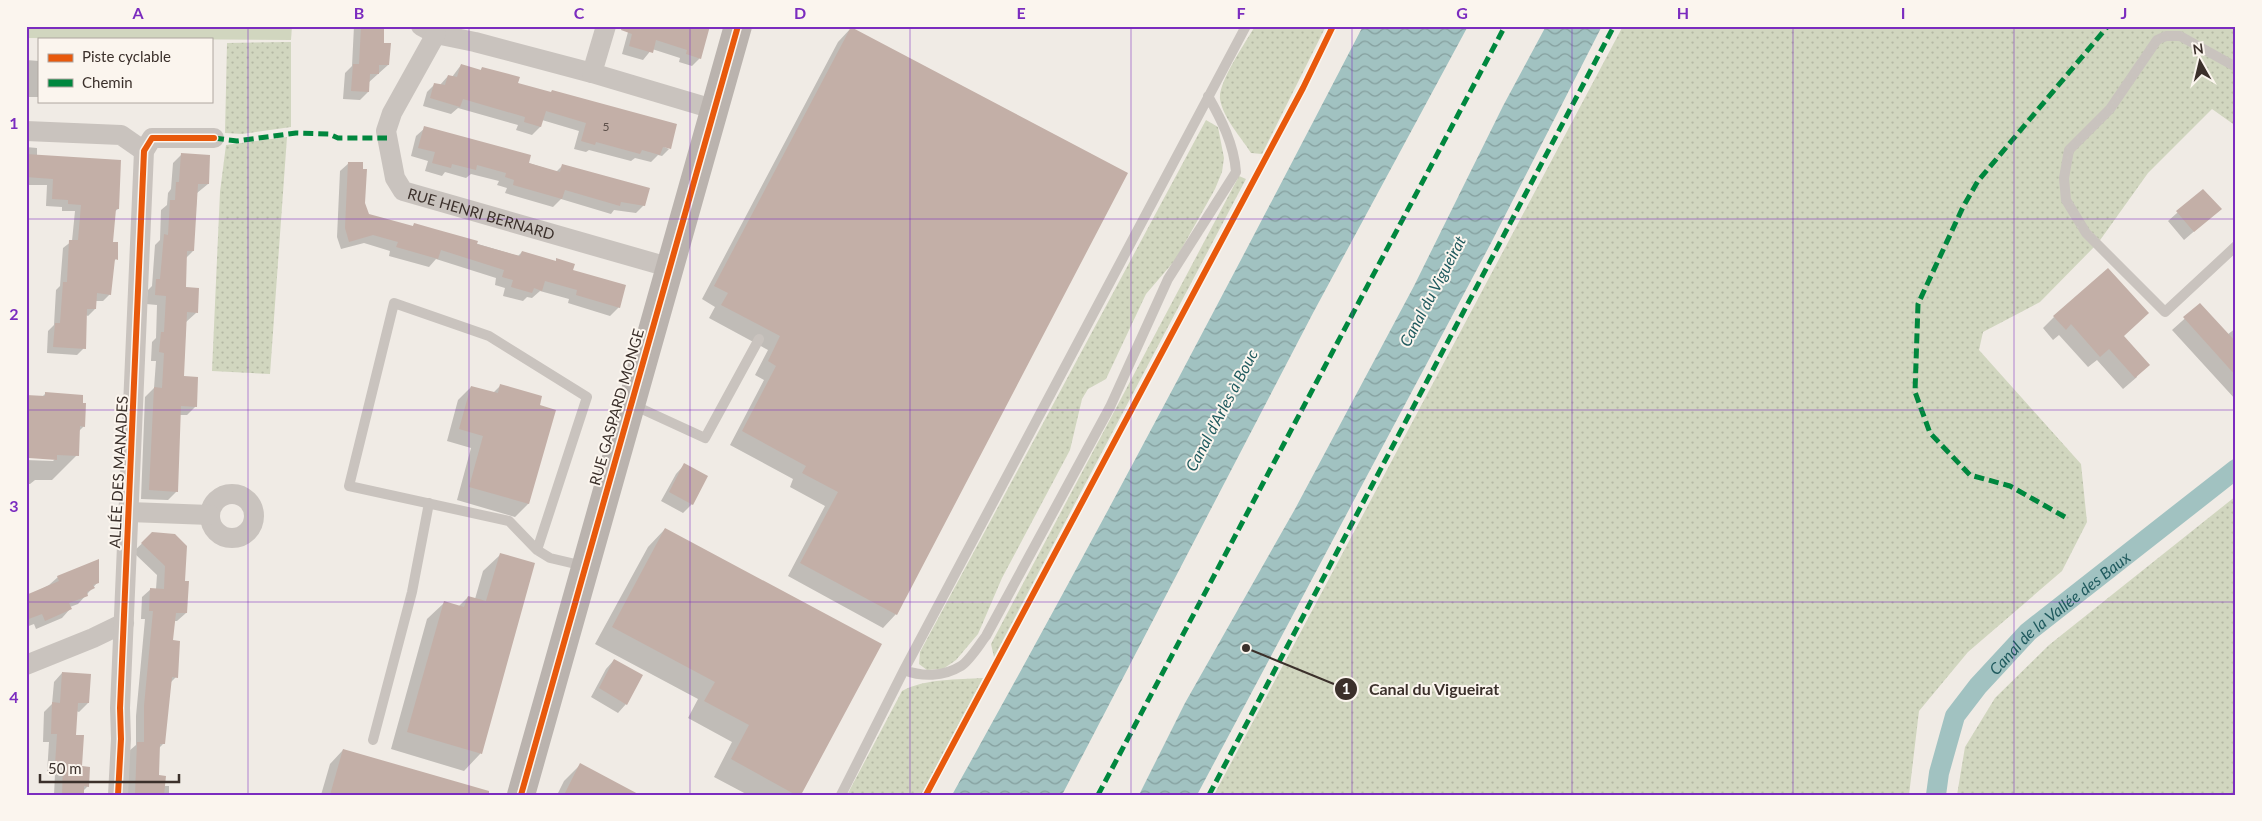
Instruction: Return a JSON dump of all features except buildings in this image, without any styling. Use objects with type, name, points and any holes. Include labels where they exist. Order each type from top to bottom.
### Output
[{"type":"street","points":[[592,73],[606,26]]},
{"type":"street","name":"RUE GASPARD MONGE","points":[[521,795],[668,267],[738,26]]},
{"type":"street","points":[[429,30],[592,73],[714,109]]},
{"type":"street","name":"RUE HENRI BERNARD","points":[[429,30],[392,113],[386,131],[395,178],[404,191],[668,267]]},
{"type":"street","points":[[26,131],[121,135],[144,151],[152,138],[214,138]]},
{"type":"street","name":"ALLÉE DES MANADES","points":[[118,795],[144,151]]},
{"type":"street","points":[[129,512],[210,515]]},
{"type":"street","points":[[26,665],[93,638],[124,623]]},
{"type":"lane","points":[[842,795],[904,670],[1246,26]]},
{"type":"lane","points":[[2236,67],[2180,36],[2166,36],[2157,40],[2110,110],[2069,150],[2064,178],[2066,200],[2086,233],[2164,312],[2236,246]]},
{"type":"lane","points":[[904,670],[917,675],[934,676],[961,666],[986,636],[1110,407],[1168,278],[1236,172],[1235,156],[1208,96]]},
{"type":"lane","points":[[537,550],[586,397],[489,336],[394,303],[349,486],[509,521],[537,550],[550,558],[584,566]]},
{"type":"lane","points":[[630,404],[705,438],[759,339]]},
{"type":"lane","points":[[373,740],[412,592],[429,503]]},
{"type":"green space","points":[[26,26],[292,26],[291,40],[26,38]]},
{"type":"green space","points":[[1255,26],[1326,26],[1262,154],[1251,153],[1228,120],[1220,99],[1223,83]]},
{"type":"green space","points":[[1623,26],[2236,26],[2236,126],[2212,109],[2148,173],[2098,243],[2040,302],[1983,332],[1979,350],[2081,464],[2087,522],[2062,571],[1968,652],[1919,711],[1909,795],[1214,795]]},
{"type":"green space","points":[[291,42],[291,127],[242,134],[225,133],[227,43]]},
{"type":"green space","points":[[1206,120],[1218,127],[1224,158],[1222,172],[1215,189],[1176,259],[1146,294],[1106,379],[1088,389],[1082,399],[1070,450],[1002,578],[978,634],[956,660],[943,669],[927,670],[919,664],[920,652]]},
{"type":"green space","points":[[287,137],[270,374],[212,371],[220,192],[226,145]]},
{"type":"green space","points":[[1239,176],[1246,179],[994,657],[991,644]]},
{"type":"green space","points":[[2236,496],[2236,795],[1957,795],[1965,747],[1995,698],[2049,645]]},
{"type":"green space","points":[[983,678],[921,795],[847,795],[902,691],[931,682]]},
{"type":"water","name":"Canal d'Arles à Bouc","points":[[1363,26],[1468,26],[1313,313],[1062,795],[952,795],[1160,412]]},
{"type":"water","points":[[1546,26],[1602,26],[1491,243],[1197,795],[1139,795],[1185,703],[1295,509],[1414,286],[1503,106]]},
{"type":"waterway","name":"Canal de la Vallée des Baux","points":[[1936,795],[1939,773],[1955,716],[1978,686],[2028,632],[2236,469]]},
{"type":"marked path","points":[[1098,795],[1505,26]]},
{"type":"marked path","points":[[1209,795],[1614,26]]},
{"type":"marked path","points":[[2065,517],[2010,486],[1970,475],[1930,433],[1915,392],[1918,304],[1963,207],[1978,181],[2108,26]]},
{"type":"marked path","points":[[214,138],[237,141],[296,133],[329,134],[338,138],[387,138]]},
{"type":"cycle path","points":[[521,795],[738,26]]},
{"type":"cycle path","points":[[926,795],[1303,88],[1333,26]]},
{"type":"cycle path","points":[[118,795],[121,739],[120,708],[144,151],[152,138],[214,138]]},
{"type":"place","name":"Canal du Vigueirat","points":[[1246,648]]}]
